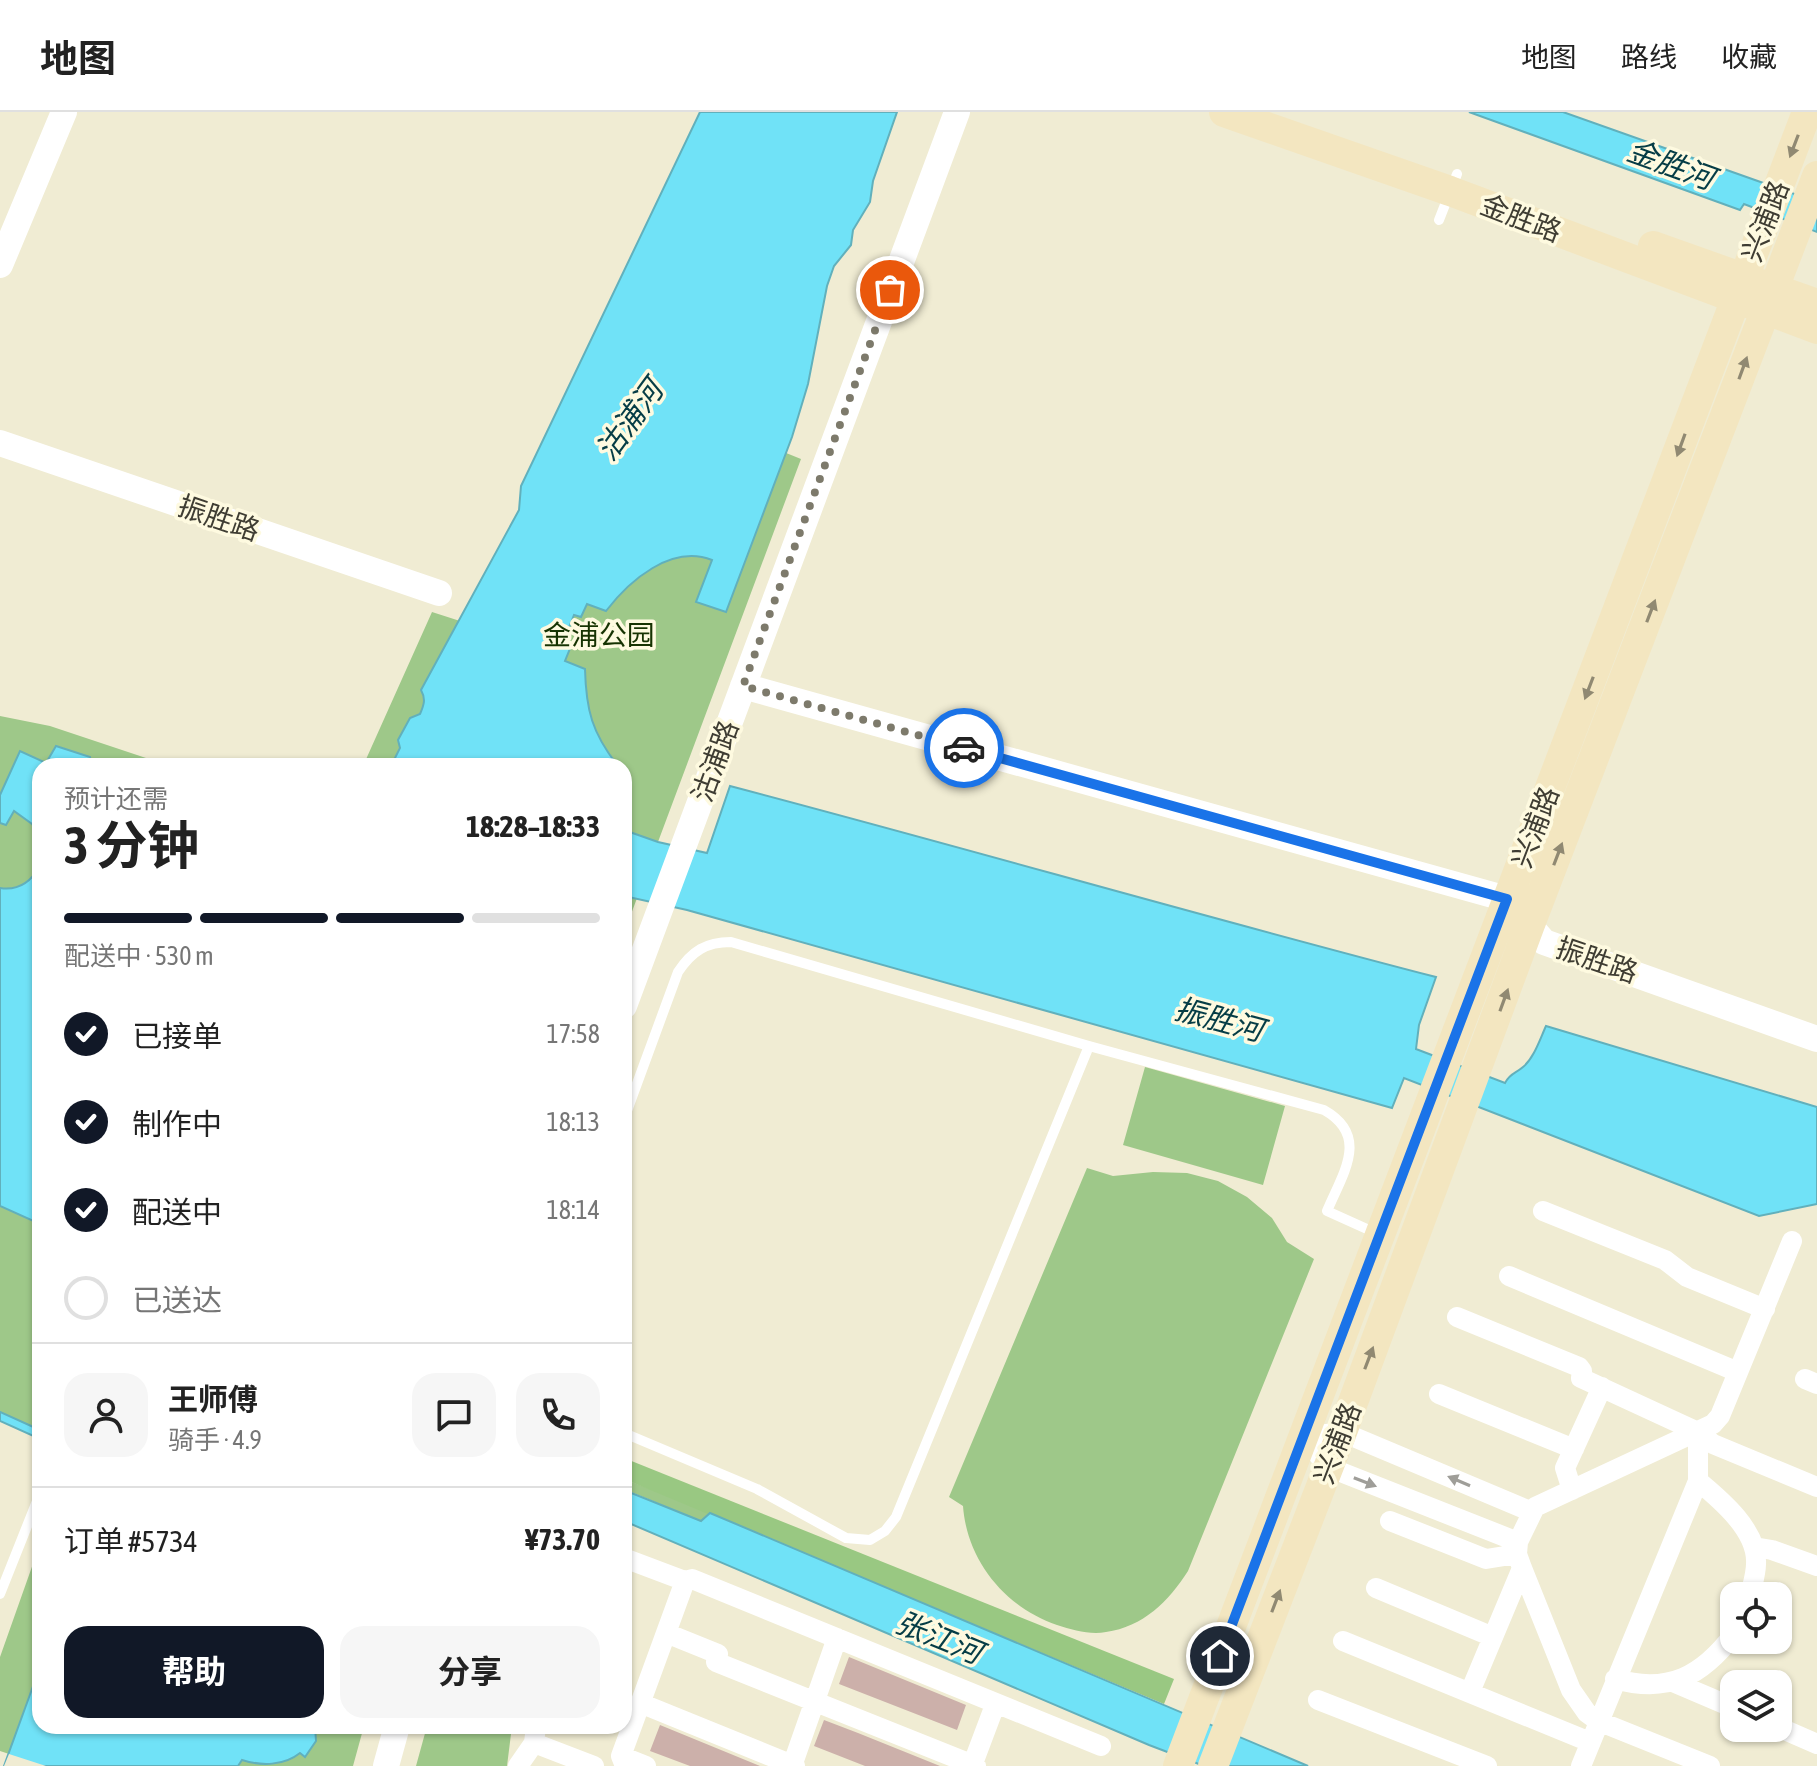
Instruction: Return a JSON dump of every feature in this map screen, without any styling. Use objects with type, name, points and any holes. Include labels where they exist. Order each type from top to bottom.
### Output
[{"type":"main road","name":"金胜路","points":[[1224,112],[1453,183]]},
{"type":"main road","name":"金胜路","points":[[1280,112],[1453,183],[1769,299],[1817,329]]},
{"type":"main road","name":"兴浦路","points":[[1178,1765],[1807,112]]},
{"type":"main road","name":"兴浦路","points":[[1213,1766],[1342,1432],[1529,927],[1814,185]]},
{"type":"main road","name":"金胜路","points":[[1769,299],[1817,304]]},
{"type":"street","points":[[0,265],[64,112]]},
{"type":"street","name":"沽浦路","points":[[632,984],[957,112]]},
{"type":"street","name":"振胜路","points":[[0,443],[439,593]]},
{"type":"street","points":[[743,686],[1507,899]]},
{"type":"street","name":"振胜路","points":[[1507,899],[1544,942],[1817,1039]]},
{"type":"street","points":[[1543,1211],[1665,1260],[1687,1277],[1765,1309]]},
{"type":"street","points":[[1470,1692],[1493,1637],[1530,1511],[1713,1424],[1720,1416],[1792,1241]]},
{"type":"street","points":[[1509,1276],[1738,1372]]},
{"type":"street","points":[[1457,1317],[1579,1367],[1581,1378],[1698,1432],[1713,1444],[1817,1487]]},
{"type":"street","points":[[1572,1490],[1565,1468],[1602,1387]]},
{"type":"street","points":[[1439,1394],[1574,1449]]},
{"type":"street","points":[[1304,1437],[1342,1432],[1530,1511]]},
{"type":"street","points":[[1585,1765],[1598,1721],[1698,1481],[1698,1432]]},
{"type":"street","points":[[1304,1437],[1328,1467],[1519,1555],[1571,1690],[1587,1713],[1598,1721],[1710,1766]]},
{"type":"street","points":[[1698,1481],[1730,1511],[1754,1547],[1756,1564],[1753,1582]]},
{"type":"street","points":[[1390,1521],[1486,1559],[1519,1555]]},
{"type":"street","points":[[1754,1547],[1817,1566]]},
{"type":"street","points":[[632,1561],[685,1581],[692,1579],[1101,1746]]},
{"type":"street","points":[[632,1716],[640,1703],[685,1581]]},
{"type":"street","points":[[1376,1588],[1493,1637]]},
{"type":"street","points":[[666,1633],[718,1654],[716,1662],[974,1766],[995,1705]]},
{"type":"street","points":[[640,1703],[793,1766],[837,1638]]},
{"type":"street","points":[[1343,1641],[1590,1742]]},
{"type":"street","points":[[1615,1679],[1634,1685],[1673,1682],[1698,1672],[1720,1652]]},
{"type":"street","points":[[1673,1682],[1720,1702]]},
{"type":"street","points":[[1318,1700],[1487,1766]]},
{"type":"street","points":[[1792,1733],[1817,1744]]},
{"type":"street","points":[[386,1766],[395,1734]]},
{"type":"street","points":[[518,1766],[535,1734],[594,1766]]},
{"type":"street","points":[[624,1734],[623,1761],[646,1766]]},
{"type":"lane","points":[[1439,220],[1453,183]]},
{"type":"lane","points":[[632,1097],[678,972],[688,957],[714,942],[731,942],[1089,1046],[1324,1110],[1339,1118],[1349,1133],[1351,1147],[1327,1211],[1380,1235]]},
{"type":"lane","points":[[632,1436],[757,1489],[846,1538],[870,1540],[885,1531],[896,1517],[1089,1046]]},
{"type":"lane","points":[[0,1594],[32,1514]]},
{"type":"green space","name":"金浦公园","points":[[577,369],[801,459],[632,912],[632,758],[367,758],[432,612],[460,621],[519,510],[521,486]]},
{"type":"green space","points":[[0,716],[50,726],[146,758],[32,758],[32,1435],[0,1421]]},
{"type":"green space","points":[[1145,1067],[1285,1106],[1263,1185],[1123,1145]]},
{"type":"green space","points":[[1087,1168],[1113,1176],[1187,1173],[1218,1181],[1247,1197],[1272,1218],[1287,1242],[1314,1259],[1188,1571],[1154,1611],[1132,1625],[1100,1633],[1057,1625],[1021,1607],[1005,1594],[981,1563],[972,1545],[963,1506],[949,1497]]},
{"type":"green space","points":[[632,1461],[1174,1679],[1164,1704],[632,1482]]},
{"type":"green space","points":[[632,1482],[710,1512],[701,1521],[632,1492]]},
{"type":"green space","points":[[32,1567],[32,1734],[362,1734],[353,1766],[46,1766],[0,1751],[0,1657]]},
{"type":"green space","points":[[425,1734],[511,1734],[507,1766],[416,1766]]},
{"type":"water","name":"沽浦河","points":[[700,112],[897,112],[873,181],[870,202],[853,230],[851,245],[834,266],[827,286],[808,384],[792,437],[726,612],[696,602],[712,560],[697,556],[681,557],[652,568],[626,588],[606,611],[587,604],[581,617],[574,615],[563,643],[571,646],[565,661],[585,669],[592,720],[612,758],[395,758],[400,748],[398,740],[410,718],[420,714],[424,699],[421,690],[519,510],[521,486]]},
{"type":"water","name":"金胜河","points":[[1469,112],[1563,112],[1817,202],[1817,232],[1744,204],[1740,210]]},
{"type":"water","points":[[56,746],[90,758],[49,758]]},
{"type":"water","points":[[20,751],[35,758],[32,758],[32,824],[14,811],[6,825],[0,823],[0,795]]},
{"type":"water","name":"振胜河","points":[[730,786],[1436,977],[1419,1025],[1416,1049],[1505,1083],[1530,1059],[1546,1026],[1817,1107],[1817,1204],[1759,1216],[1404,1078],[1392,1108],[687,910],[632,898],[632,833],[707,853]]},
{"type":"water","points":[[32,878],[32,1220],[0,1206],[0,888],[24,884]]},
{"type":"water","points":[[0,1412],[32,1426],[32,1435],[0,1421]]},
{"type":"water","name":"张江河","points":[[632,1493],[701,1521],[710,1513],[1308,1766],[1204,1766],[632,1524]]},
{"type":"water","points":[[32,1689],[32,1734],[316,1734],[316,1741],[305,1757],[300,1753],[272,1764],[242,1760],[238,1766],[4,1766]]},
{"type":"pier","points":[[9,1754],[46,1766],[4,1766]]},
{"type":"building","points":[[849,1657],[966,1705],[957,1730],[839,1684]]},
{"type":"building","points":[[824,1720],[940,1766],[865,1766],[814,1746]]},
{"type":"building","points":[[660,1725],[760,1766],[690,1766],[650,1751]]},
{"type":"way so far","points":[[890,290],[743,686],[964,748]]},
{"type":"route","points":[[964,748],[1507,899],[1220,1656]]}]
